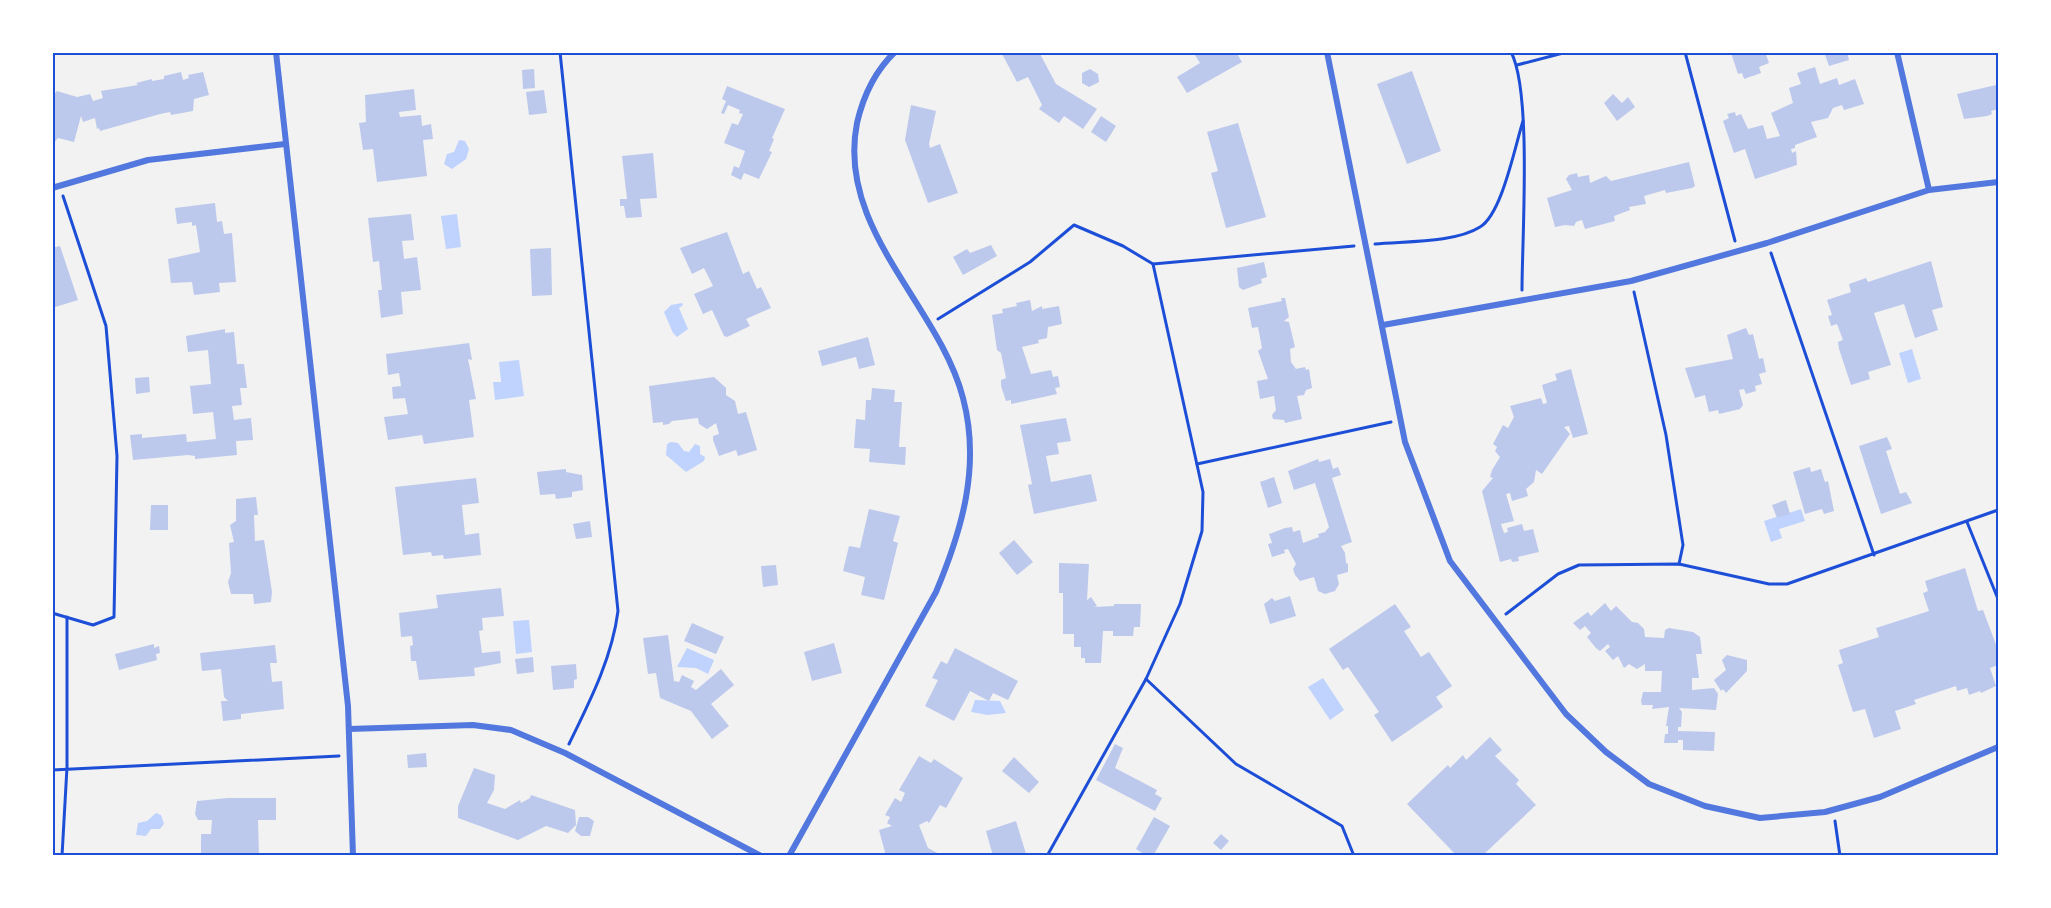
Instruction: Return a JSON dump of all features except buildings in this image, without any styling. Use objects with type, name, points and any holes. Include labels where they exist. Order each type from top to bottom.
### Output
[{"type":"street","points":[[276,52],[349,729],[353,855]]},
{"type":"street","points":[[789,855],[936,592],[952,555],[965,508],[972,459],[967,416],[952,370],[873,231],[859,187],[853,145],[861,104],[883,64],[895,52]]},
{"type":"street","points":[[1328,52],[1405,442],[1450,561],[1566,714],[1606,752],[1649,784],[1705,806],[1760,818],[1833,810],[1880,797],[1998,747]]},
{"type":"street","points":[[1897,52],[1929,190]]},
{"type":"street","points":[[56,186],[148,160],[285,144]]},
{"type":"street","points":[[1383,325],[1631,281],[1767,243],[1929,190],[1998,182]]},
{"type":"street","points":[[349,729],[473,725],[511,730],[565,753],[761,855]]},
{"type":"path","points":[[560,52],[618,611],[616,632],[605,665],[565,753]]},
{"type":"path","points":[[1511,52],[1518,65],[1523,121],[1522,301]]},
{"type":"path","points":[[1518,65],[1567,52]]},
{"type":"path","points":[[1685,52],[1738,251]]},
{"type":"path","points":[[52,613],[93,625],[114,617],[117,456],[106,326],[56,186]]},
{"type":"path","points":[[928,325],[1030,262],[1074,225],[1123,246],[1153,264],[1203,492],[1202,531],[1180,604],[1146,679],[1047,855]]},
{"type":"path","points":[[1767,243],[1874,555]]},
{"type":"path","points":[[1631,281],[1666,435],[1683,545],[1679,564]]},
{"type":"path","points":[[1197,464],[1401,420]]},
{"type":"path","points":[[1496,621],[1558,574],[1579,565],[1679,564],[1769,584],[1787,584],[1998,510]]},
{"type":"path","points":[[1966,522],[1998,599]]},
{"type":"path","points":[[62,855],[67,768],[67,617]]},
{"type":"path","points":[[1146,679],[1236,764],[1342,826],[1354,855]]},
{"type":"path","points":[[52,770],[350,756]]},
{"type":"path","points":[[1833,810],[1840,855]]},
{"type":"water","points":[[459,140],[465,141],[469,149],[466,159],[452,169],[444,164],[447,154],[454,152]]},
{"type":"water","points":[[457,214],[461,247],[446,249],[441,216]]},
{"type":"water","points":[[682,303],[683,305],[679,308],[688,329],[677,337],[664,312],[671,305]]},
{"type":"water","points":[[1912,349],[1921,379],[1908,383],[1899,353]]},
{"type":"water","points":[[519,360],[524,396],[495,400],[493,382],[501,382],[499,362]]},
{"type":"water","points":[[678,443],[684,451],[689,452],[695,444],[700,446],[700,454],[705,457],[704,461],[686,472],[666,455],[667,444]]},
{"type":"water","points":[[1801,509],[1805,521],[1779,529],[1782,538],[1771,542],[1764,521]]},
{"type":"water","points":[[529,620],[532,652],[516,654],[513,621]]},
{"type":"water","points":[[687,648],[714,660],[708,674],[696,668],[677,667]]},
{"type":"water","points":[[1323,678],[1344,710],[1330,720],[1308,687]]},
{"type":"water","points":[[975,700],[1000,701],[1006,713],[988,715],[971,712]]},
{"type":"water","points":[[156,813],[161,815],[164,824],[160,829],[151,829],[146,836],[136,835],[138,823],[147,821]]}]
